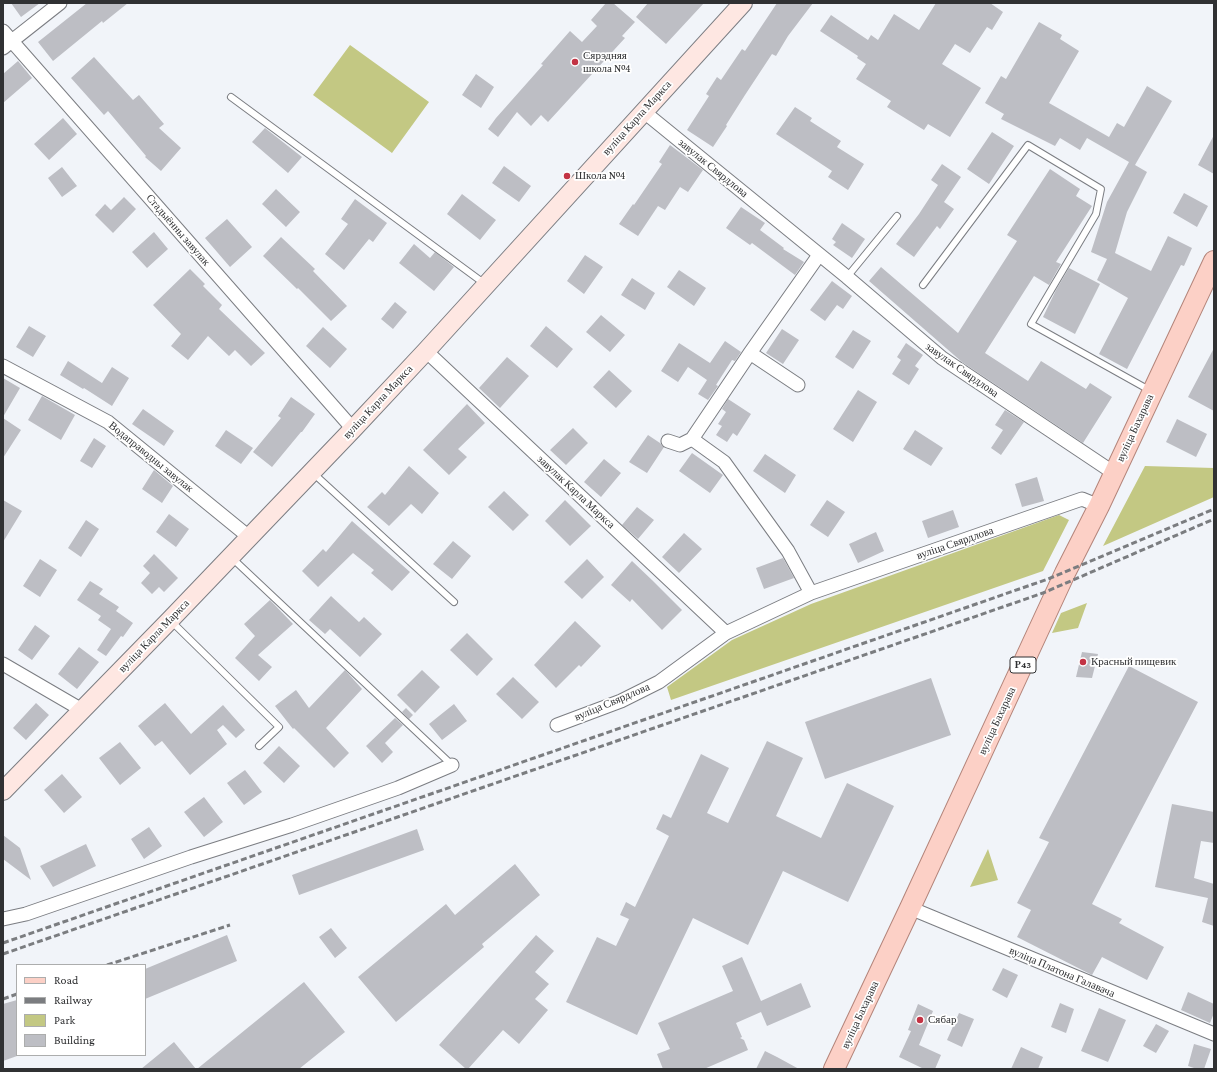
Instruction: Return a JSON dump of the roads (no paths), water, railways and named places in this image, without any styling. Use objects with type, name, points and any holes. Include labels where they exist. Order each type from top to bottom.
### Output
[{"type":"main road","name":"вуліца Карла Маркса","points":[[3,791],[170,620],[426,352],[643,111],[743,3]]},
{"type":"main road","name":"вуліца Бахарава","points":[[834,1069],[1065,573],[1099,506],[1213,264]]},
{"type":"street","points":[[8,45],[60,3]]},
{"type":"street","name":"Стадыённы завулак","points":[[3,31],[8,45],[353,428]]},
{"type":"street","name":"завулак Свярдлова","points":[[643,111],[847,277],[942,358],[1114,473]]},
{"type":"street","points":[[668,442],[680,445],[692,439],[750,353],[820,255]]},
{"type":"street","name":"завулак Карла Маркса","points":[[426,352],[726,633]]},
{"type":"street","points":[[750,353],[798,385]]},
{"type":"street","name":"Водаправодны завулак","points":[[3,366],[108,422],[249,537]]},
{"type":"street","points":[[692,439],[724,462],[788,551],[811,593]]},
{"type":"street","name":"вуліца Свярдлова","points":[[556,725],[621,701],[659,682],[726,633],[811,593],[1082,499],[1099,506]]},
{"type":"street","points":[[3,664],[82,710]]},
{"type":"street","points":[[3,919],[26,914],[191,857],[299,822],[398,788],[452,765]]},
{"type":"street","name":"вуліца Платона Галавача","points":[[910,908],[1214,1034]]},
{"type":"lane","points":[[231,97],[486,285]]},
{"type":"lane","points":[[923,285],[1028,145],[1101,189],[1096,214],[1031,324],[1152,392]]},
{"type":"lane","points":[[847,277],[897,216]]},
{"type":"lane","points":[[312,472],[454,602]]},
{"type":"lane","points":[[231,556],[452,765]]},
{"type":"lane","points":[[170,620],[278,727],[259,746]]},
{"type":"railway","points":[[3,943],[1048,579],[1214,509]]},
{"type":"railway","points":[[3,954],[1043,593],[1214,519]]},
{"type":"railway","points":[[110,964],[230,925]]},
{"type":"railway","points":[[3,999],[16,994]]},
{"type":"place","name":"Сярэдняя школа №4","points":[[575,62]]},
{"type":"place","name":"Школа №4","points":[[567,176]]},
{"type":"place","name":"Красный пищевик","points":[[1083,662]]},
{"type":"place","name":"Сябар","points":[[920,1020]]}]
